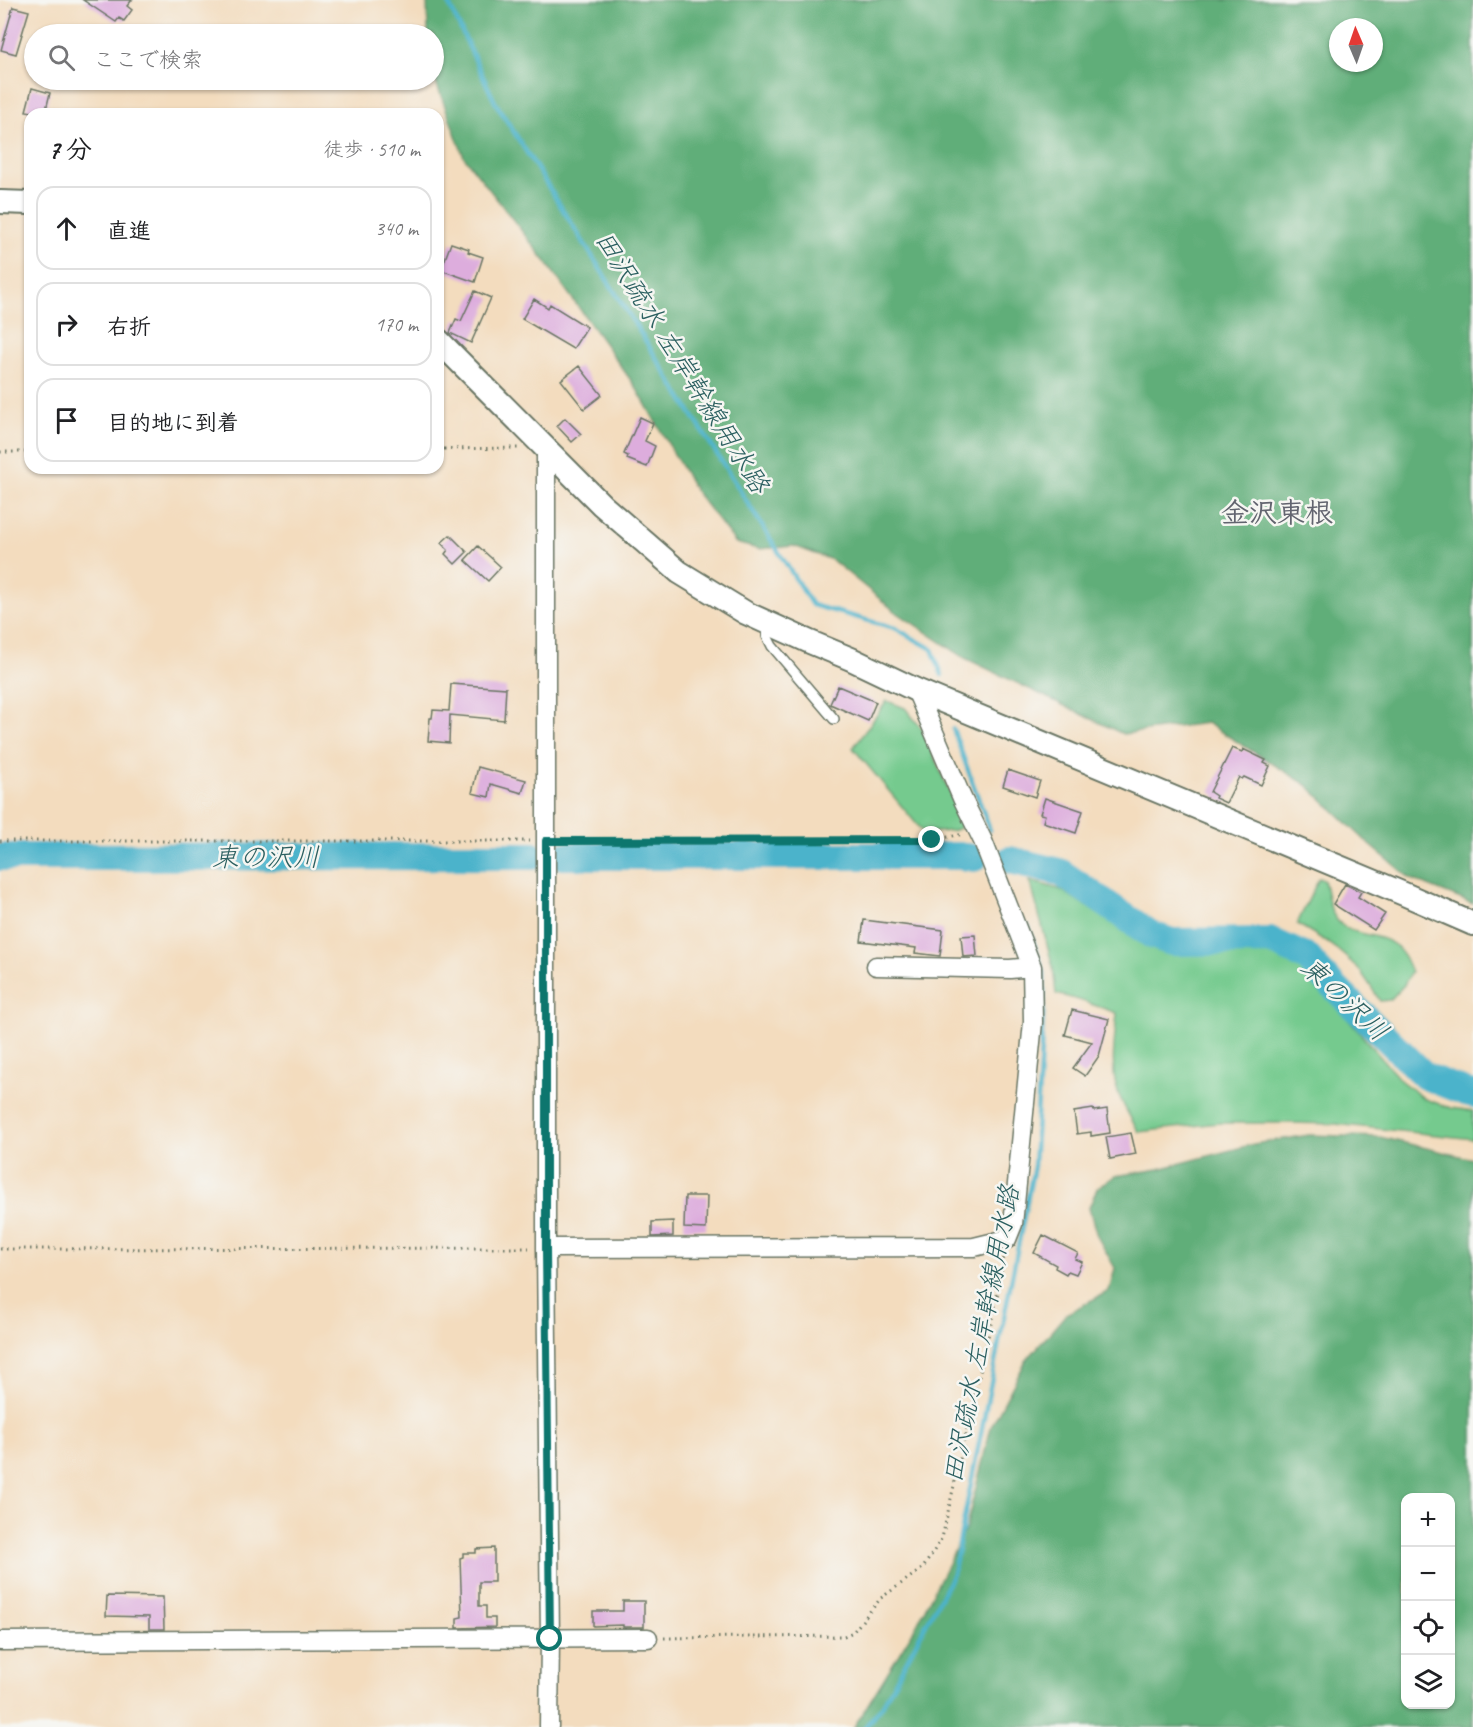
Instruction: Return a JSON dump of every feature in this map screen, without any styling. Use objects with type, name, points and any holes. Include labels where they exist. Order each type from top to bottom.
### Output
[{"type":"street","points":[[0,202],[24,203]]},
{"type":"street","points":[[444,346],[602,505],[679,572],[746,613],[916,690],[1473,924]]},
{"type":"street","points":[[546,448],[546,1248],[549,1727]]},
{"type":"street","points":[[546,1248],[974,1247],[1007,1239],[1013,1224],[1032,1034],[1032,968],[978,832],[916,690]]},
{"type":"street","points":[[876,966],[1032,968]]},
{"type":"street","points":[[0,1641],[648,1638]]},
{"type":"lane","points":[[767,623],[767,636],[772,646],[834,719]]},
{"type":"path","points":[[444,448],[546,448]]},
{"type":"path","points":[[0,452],[24,452]]},
{"type":"path","points":[[0,842],[932,840],[978,832]]},
{"type":"path","points":[[648,1638],[844,1636],[853,1632],[881,1599],[923,1568],[942,1538],[996,1302],[1007,1239]]},
{"type":"path","points":[[0,1249],[546,1248]]},
{"type":"green space","points":[[427,0],[1473,0],[1473,904],[1411,879],[1369,844],[1307,785],[1207,723],[1123,734],[965,658],[896,612],[832,560],[794,546],[758,549],[736,543],[696,492],[635,386],[546,262],[464,157],[439,90],[444,90],[444,24],[428,24]]},
{"type":"green space","points":[[887,701],[905,708],[922,729],[962,821],[960,828],[952,831],[924,833],[853,748]]},
{"type":"green space","points":[[1319,878],[1324,880],[1332,911],[1342,925],[1356,932],[1387,940],[1404,957],[1411,972],[1404,985],[1390,1000],[1380,1001],[1365,977],[1345,956],[1297,924]]},
{"type":"green space","points":[[1030,881],[1062,890],[1143,943],[1157,949],[1181,954],[1250,951],[1271,954],[1293,962],[1316,982],[1401,1081],[1425,1099],[1451,1108],[1473,1111],[1473,1139],[1335,1124],[1289,1123],[1219,1123],[1139,1132],[1121,1101],[1115,1080],[1114,1051],[1117,1013],[1056,994],[1053,967]]},
{"type":"green space","points":[[1309,1135],[1380,1137],[1473,1159],[1473,1727],[854,1727],[915,1628],[966,1528],[991,1427],[1026,1361],[1066,1314],[1109,1291],[1115,1268],[1097,1236],[1089,1208],[1097,1188],[1115,1176],[1159,1169],[1254,1144]]},
{"type":"building","points":[[83,0],[132,0],[127,6],[132,10],[124,21],[119,18],[116,22]]},
{"type":"building","points":[[13,7],[29,11],[16,54],[1,50]]},
{"type":"building","points":[[31,90],[50,93],[46,108],[27,108]]},
{"type":"building","points":[[451,243],[483,257],[475,282],[444,271],[444,262]]},
{"type":"building","points":[[475,291],[491,298],[471,343],[450,333],[456,319],[461,321]]},
{"type":"building","points":[[534,299],[548,308],[550,304],[587,327],[573,349],[522,319]]},
{"type":"building","points":[[579,366],[602,395],[584,409],[561,380]]},
{"type":"building","points":[[640,417],[653,423],[645,441],[655,446],[647,467],[627,459],[628,456],[624,454]]},
{"type":"building","points":[[565,418],[581,434],[572,442],[557,426]]},
{"type":"building","points":[[450,535],[467,552],[455,564],[445,554],[448,550],[441,543]]},
{"type":"building","points":[[478,546],[501,567],[488,581],[465,560]]},
{"type":"building","points":[[451,684],[506,688],[504,720],[450,715],[449,743],[428,741],[433,710],[449,711]]},
{"type":"building","points":[[838,686],[876,702],[868,721],[830,704]]},
{"type":"building","points":[[1232,748],[1242,752],[1243,749],[1266,760],[1264,763],[1270,766],[1261,785],[1239,777],[1226,803],[1215,798],[1216,796],[1210,792]]},
{"type":"building","points":[[478,767],[526,780],[522,793],[491,784],[489,797],[472,793]]},
{"type":"building","points":[[1008,770],[1040,781],[1035,797],[1003,786]]},
{"type":"building","points":[[1045,798],[1083,811],[1076,833],[1043,822],[1045,815],[1040,814]]},
{"type":"building","points":[[1345,884],[1361,892],[1358,897],[1385,914],[1374,930],[1333,904]]},
{"type":"building","points":[[864,920],[943,930],[940,956],[915,953],[916,948],[861,941]]},
{"type":"building","points":[[975,935],[977,956],[963,957],[961,936]]},
{"type":"building","points":[[1072,1010],[1109,1019],[1099,1056],[1085,1076],[1073,1068],[1092,1042],[1065,1035]]},
{"type":"building","points":[[1093,1109],[1094,1111],[1107,1109],[1110,1133],[1091,1136],[1091,1132],[1077,1134],[1074,1112]]},
{"type":"building","points":[[1131,1133],[1136,1154],[1110,1159],[1106,1137]]},
{"type":"building","points":[[685,1196],[707,1196],[706,1229],[684,1228]]},
{"type":"building","points":[[673,1221],[673,1236],[652,1237],[652,1222]]},
{"type":"building","points":[[1043,1235],[1078,1253],[1075,1259],[1082,1262],[1076,1274],[1068,1271],[1066,1274],[1055,1268],[1056,1265],[1034,1253]]},
{"type":"building","points":[[494,1548],[494,1582],[479,1582],[479,1606],[486,1606],[486,1618],[495,1618],[495,1627],[457,1628],[457,1618],[462,1617],[460,1558],[463,1557],[463,1553],[476,1553],[476,1549]]},
{"type":"building","points":[[107,1596],[163,1597],[164,1629],[149,1629],[149,1617],[106,1616]]},
{"type":"building","points":[[623,1601],[644,1601],[644,1627],[593,1626],[593,1611],[623,1611]]},
{"type":"waterway","name":"田沢疏水 左岸幹線用水路","points":[[447,0],[495,102],[812,605],[895,628],[932,649],[942,675]]},
{"type":"waterway","name":"田沢疏水 左岸幹線用水路","points":[[953,729],[990,830]]},
{"type":"waterway","name":"東の沢川","points":[[0,857],[532,856]]},
{"type":"waterway","name":"東の沢川","points":[[563,856],[960,856],[974,858]]},
{"type":"waterway","name":"東の沢川","points":[[1010,860],[1060,872],[1152,935],[1172,942],[1271,941],[1308,958],[1320,973],[1425,1076],[1473,1094]]},
{"type":"waterway","name":"田沢疏水 左岸幹線用水路","points":[[865,1727],[882,1706],[953,1574],[1034,1166],[1044,973],[1028,926]]},
{"type":"district","name":"金沢東根","points":[[1277,512]]},
{"type":"route","points":[[550,1639],[546,1248],[546,841],[932,840]]}]
